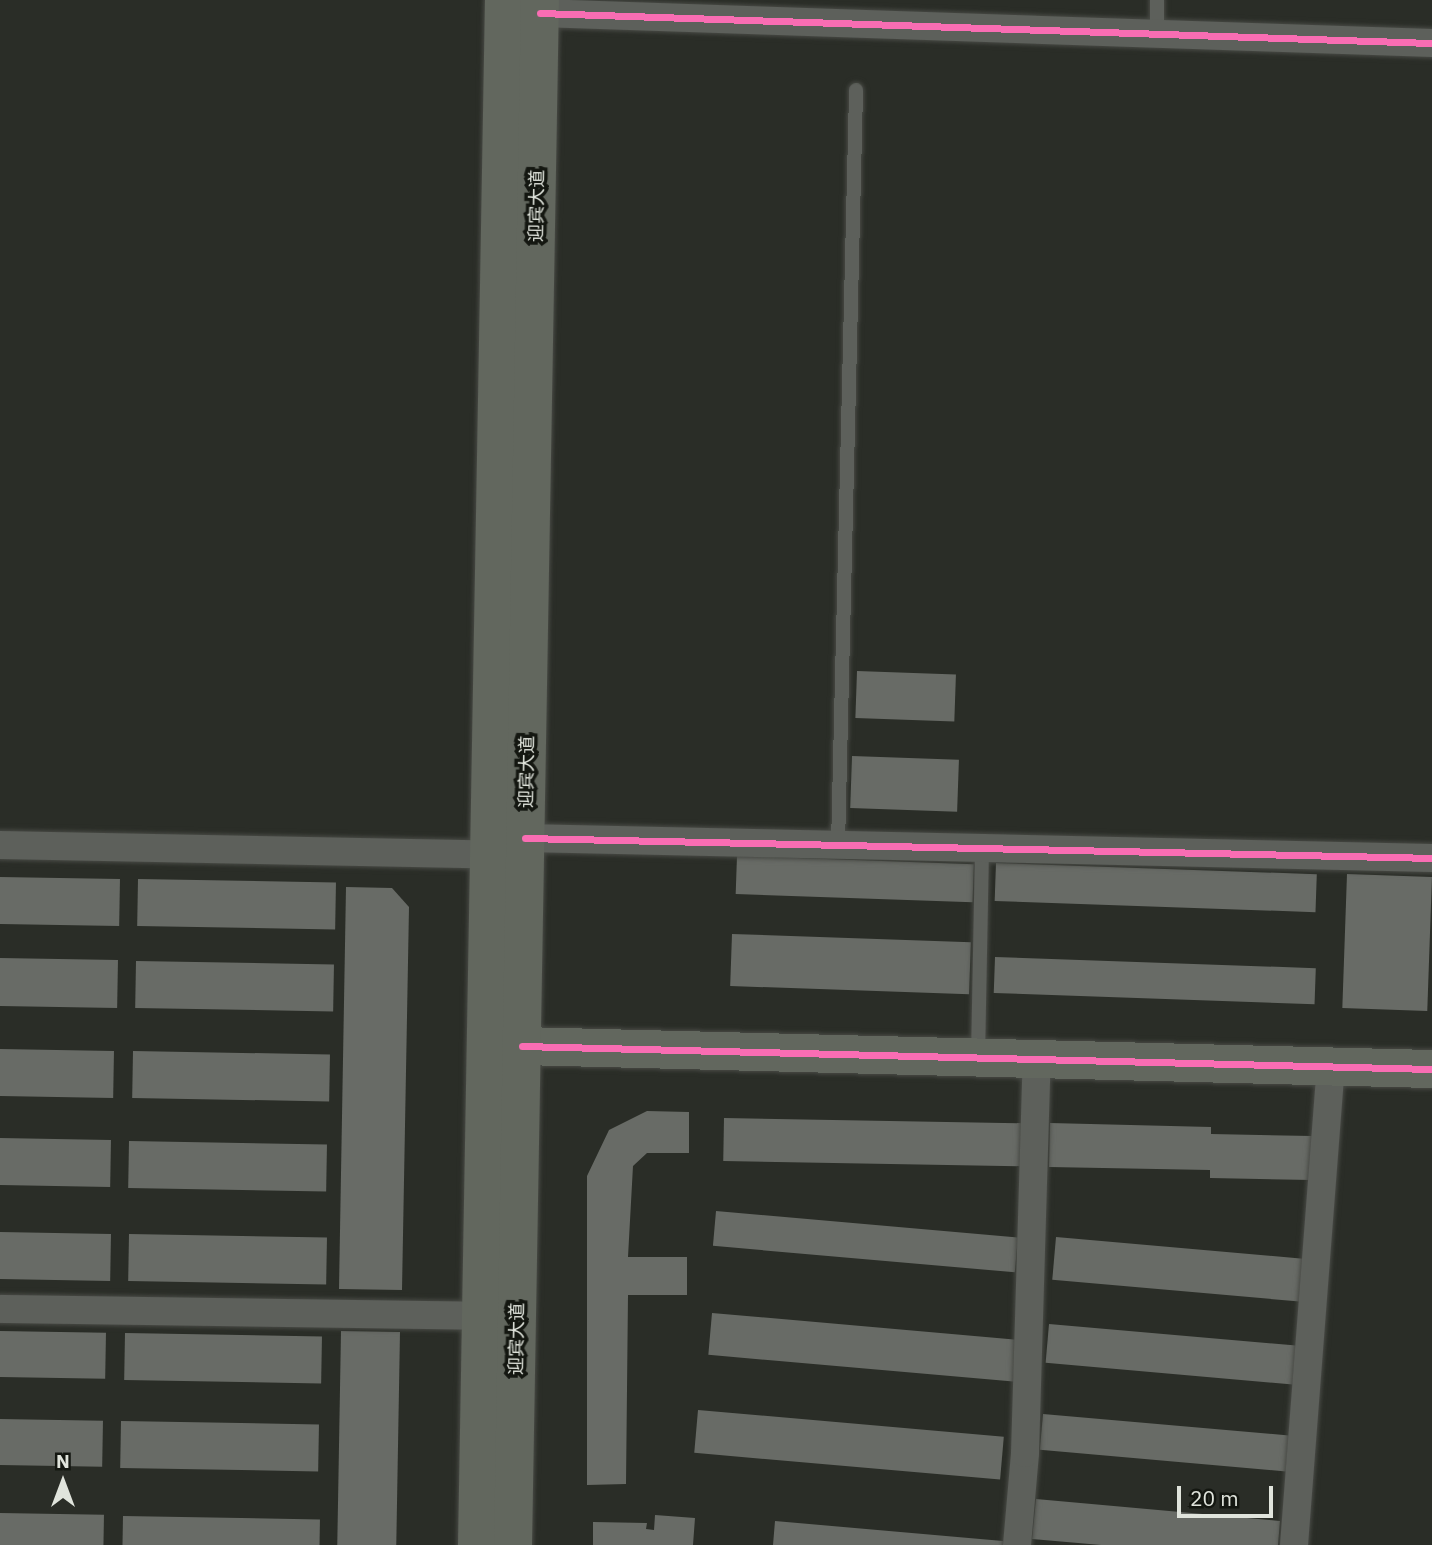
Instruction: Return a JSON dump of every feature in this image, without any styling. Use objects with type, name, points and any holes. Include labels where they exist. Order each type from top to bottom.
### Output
[{"type":"main road","name":"迎宾大道","points":[[477,1545],[504,0]]},
{"type":"main road","name":"迎宾大道","points":[[513,1545],[540,7]]},
{"type":"main road","points":[[522,1046],[1432,1069]]},
{"type":"street","points":[[540,7],[1432,43]]},
{"type":"street","points":[[525,838],[1432,858]]},
{"type":"street","points":[[0,845],[489,854]]},
{"type":"street","points":[[1017,1545],[1025,1453],[1037,1059]]},
{"type":"street","points":[[1294,1545],[1331,1066]]},
{"type":"street","points":[[0,1309],[482,1316]]},
{"type":"lane","points":[[1157,0],[1157,34]]},
{"type":"lane","points":[[838,845],[856,90]]},
{"type":"lane","points":[[978,1057],[982,848]]},
{"type":"building","points":[[857,671],[956,674],[954,721],[855,718]]},
{"type":"building","points":[[852,756],[959,760],[957,812],[850,808]]},
{"type":"building","points":[[737,856],[974,864],[973,902],[736,894]]},
{"type":"building","points":[[996,863],[1317,874],[1315,912],[995,901]]},
{"type":"building","points":[[1347,874],[1432,877],[1427,1011],[1342,1008]]},
{"type":"building","points":[[0,877],[120,879],[119,926],[0,924]]},
{"type":"building","points":[[138,879],[336,882],[335,929],[137,926]]},
{"type":"building","points":[[346,887],[392,888],[409,907],[402,1290],[339,1289]]},
{"type":"building","points":[[732,934],[971,942],[969,994],[730,986]]},
{"type":"building","points":[[995,957],[1316,968],[1315,1004],[994,993]]},
{"type":"building","points":[[0,958],[118,960],[117,1008],[0,1006]]},
{"type":"building","points":[[136,961],[334,964],[333,1011],[135,1008]]},
{"type":"building","points":[[0,1049],[114,1051],[113,1098],[0,1096]]},
{"type":"building","points":[[133,1051],[330,1054],[329,1101],[132,1098]]},
{"type":"building","points":[[647,1111],[689,1112],[689,1153],[647,1153],[633,1166],[628,1257],[687,1257],[687,1295],[628,1295],[626,1484],[587,1485],[587,1176],[609,1130]]},
{"type":"building","points":[[724,1118],[1026,1123],[1025,1166],[723,1161]]},
{"type":"building","points":[[1050,1123],[1211,1127],[1211,1134],[1312,1136],[1311,1180],[1210,1178],[1210,1170],[1049,1167]]},
{"type":"building","points":[[0,1138],[111,1140],[110,1187],[0,1185]]},
{"type":"building","points":[[129,1141],[327,1144],[326,1191],[128,1188]]},
{"type":"building","points":[[716,1211],[1018,1237],[1015,1272],[713,1246]]},
{"type":"building","points":[[0,1232],[111,1234],[110,1281],[0,1279]]},
{"type":"building","points":[[129,1234],[327,1237],[326,1284],[128,1281]]},
{"type":"building","points":[[1056,1237],[1306,1259],[1302,1302],[1052,1280]]},
{"type":"building","points":[[712,1313],[1017,1340],[1013,1382],[708,1355]]},
{"type":"building","points":[[1049,1324],[1296,1346],[1293,1384],[1046,1363]]},
{"type":"building","points":[[0,1331],[106,1333],[105,1379],[0,1377]]},
{"type":"building","points":[[341,1331],[400,1332],[396,1545],[337,1545]]},
{"type":"building","points":[[125,1333],[322,1336],[321,1383],[124,1380]]},
{"type":"building","points":[[698,1410],[1004,1437],[1000,1480],[694,1453]]},
{"type":"building","points":[[1043,1414],[1289,1436],[1286,1471],[1040,1450]]},
{"type":"building","points":[[0,1419],[103,1421],[102,1467],[0,1465]]},
{"type":"building","points":[[121,1421],[319,1424],[318,1471],[120,1468]]},
{"type":"building","points":[[1036,1499],[1280,1521],[1278,1545],[1101,1545],[1032,1539]]},
{"type":"building","points":[[0,1513],[104,1515],[103,1545],[0,1545]]},
{"type":"building","points":[[655,1515],[695,1518],[693,1545],[593,1545],[593,1522],[647,1523],[646,1529],[654,1530]]},
{"type":"building","points":[[123,1516],[320,1519],[320,1545],[122,1545]]},
{"type":"building","points":[[775,1521],[1003,1541],[1003,1545],[773,1545]]},
{"type":"cycle path","points":[[540,13],[1432,43]]},
{"type":"cycle path","points":[[525,838],[1432,858]]},
{"type":"cycle path","points":[[522,1046],[1432,1069]]}]
